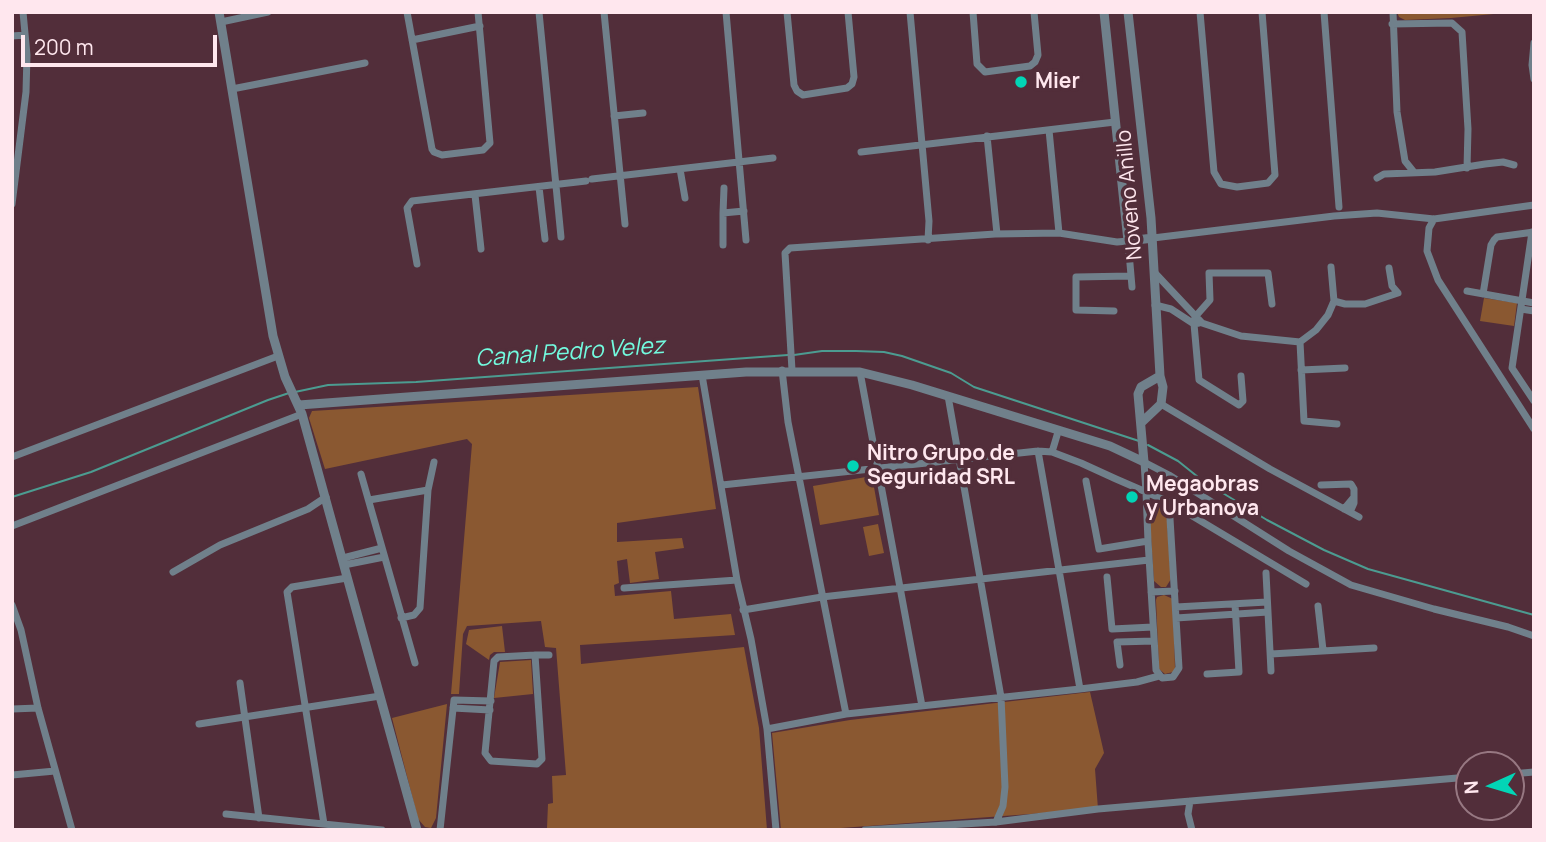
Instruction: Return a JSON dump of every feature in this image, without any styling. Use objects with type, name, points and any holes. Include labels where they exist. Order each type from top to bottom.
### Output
[{"type":"street","points":[[12,204],[26,92],[23,12]]},
{"type":"street","points":[[268,12],[220,17],[278,356],[298,405],[326,497],[417,830]]},
{"type":"street","points":[[407,12],[432,154],[442,155],[483,150],[490,143],[478,12]]},
{"type":"street","points":[[539,12],[561,237]]},
{"type":"street","points":[[604,12],[625,223]]},
{"type":"street","points":[[726,12],[746,240]]},
{"type":"street","points":[[787,12],[794,85],[803,95],[847,88],[852,83],[854,77],[848,12]]},
{"type":"street","points":[[910,12],[929,221],[928,240]]},
{"type":"street","points":[[973,12],[977,64],[985,72],[1030,66],[1035,62],[1038,55],[1034,12]]},
{"type":"street","name":"Noveno Anillo","points":[[1104,12],[1128,241]]},
{"type":"street","name":"Noveno Anillo","points":[[1128,12],[1153,238],[1160,376],[1163,387],[1161,404]]},
{"type":"street","points":[[1200,12],[1214,172],[1221,184],[1237,187],[1268,183],[1275,175],[1262,12]]},
{"type":"street","points":[[1324,12],[1339,207]]},
{"type":"street","points":[[1393,12],[1397,112],[1405,161],[1413,171]]},
{"type":"street","points":[[1392,24],[1452,23],[1462,32],[1468,105],[1467,168]]},
{"type":"street","points":[[412,40],[480,26]]},
{"type":"street","points":[[12,36],[25,35]]},
{"type":"street","points":[[1534,43],[1534,79]]},
{"type":"street","points":[[232,89],[365,63]]},
{"type":"street","points":[[614,116],[643,113]]},
{"type":"street","points":[[861,152],[1115,122]]},
{"type":"street","points":[[1049,130],[1059,233]]},
{"type":"street","points":[[987,136],[997,234]]},
{"type":"street","points":[[417,264],[407,208],[412,201],[773,158]]},
{"type":"street","points":[[1377,178],[1384,174],[1435,172],[1503,162],[1514,165]]},
{"type":"street","points":[[680,169],[685,198]]},
{"type":"street","points":[[539,187],[545,239]]},
{"type":"street","points":[[723,245],[724,188]]},
{"type":"street","points":[[475,195],[481,249]]},
{"type":"street","points":[[792,367],[785,253],[790,248],[997,234],[1059,233],[1117,242],[1377,213],[1434,219],[1534,205]]},
{"type":"street","points":[[723,213],[744,211]]},
{"type":"street","points":[[1434,219],[1429,228],[1427,251],[1438,280],[1534,429]]},
{"type":"street","points":[[1483,294],[1493,240],[1497,237],[1533,232],[1512,368],[1534,401]]},
{"type":"street","points":[[1128,241],[1132,287]]},
{"type":"street","points":[[1156,305],[1241,335],[1300,342],[1316,330],[1328,315],[1334,300],[1331,267]]},
{"type":"street","points":[[1334,300],[1345,304],[1365,304],[1398,293],[1392,286],[1389,268]]},
{"type":"street","points":[[1154,272],[1197,321]]},
{"type":"street","points":[[1241,376],[1243,401],[1239,405],[1199,380],[1197,321],[1210,300],[1209,273],[1268,273],[1272,304]]},
{"type":"street","points":[[1114,311],[1076,310],[1076,277],[1131,276]]},
{"type":"street","points":[[1468,291],[1534,311]]},
{"type":"street","points":[[1521,305],[1534,303]]},
{"type":"street","points":[[1300,342],[1304,421],[1337,424]]},
{"type":"street","points":[[12,457],[278,356]]},
{"type":"street","points":[[12,526],[298,405],[782,370],[792,367],[860,372],[1110,446],[1169,475],[1289,551],[1351,585],[1534,636]]},
{"type":"street","points":[[1301,370],[1345,368]]},
{"type":"street","points":[[782,370],[788,422],[846,714]]},
{"type":"street","points":[[860,372],[922,706]]},
{"type":"street","points":[[702,375],[766,729],[776,830]]},
{"type":"street","points":[[1159,676],[1156,670],[1142,422],[1138,400],[1139,391],[1160,376]]},
{"type":"street","points":[[948,396],[1001,697],[1005,787],[1003,806],[996,822]]},
{"type":"street","points":[[1142,422],[1161,404],[1270,470],[1359,517]]},
{"type":"street","points":[[1052,452],[1058,432]]},
{"type":"street","points":[[722,485],[1038,451],[1052,452],[1169,502],[1306,584]]},
{"type":"street","points":[[1038,451],[1080,690]]},
{"type":"street","points":[[401,618],[414,615],[420,608],[428,490],[433,462]]},
{"type":"street","points":[[361,474],[415,663]]},
{"type":"street","points":[[1087,481],[1099,549],[1147,541]]},
{"type":"street","points":[[1321,485],[1351,484],[1354,489],[1354,503],[1347,510]]},
{"type":"street","points":[[369,500],[428,490]]},
{"type":"street","points":[[173,572],[220,545],[308,509],[326,497]]},
{"type":"street","points":[[766,729],[846,714],[1080,690],[1159,676],[1173,677],[1178,672],[1177,618],[1169,502]]},
{"type":"street","points":[[344,562],[382,548]]},
{"type":"street","points":[[344,562],[384,557]]},
{"type":"street","points":[[743,610],[822,597],[1149,560]]},
{"type":"street","points":[[1266,573],[1271,671]]},
{"type":"street","points":[[324,824],[287,592],[292,587],[348,578]]},
{"type":"street","points":[[1107,578],[1112,629],[1153,627]]},
{"type":"street","points":[[624,588],[737,580]]},
{"type":"street","points":[[1151,592],[1175,591]]},
{"type":"street","points":[[1176,607],[1267,602]]},
{"type":"street","points":[[1207,674],[1240,672],[1235,604]]},
{"type":"street","points":[[12,605],[21,630],[38,708],[72,829],[66,830]]},
{"type":"street","points":[[1318,606],[1323,650]]},
{"type":"street","points":[[1177,618],[1268,612]]},
{"type":"street","points":[[1120,665],[1117,642],[1154,641]]},
{"type":"street","points":[[1271,654],[1374,648]]},
{"type":"street","points":[[536,655],[541,762],[491,761],[485,753],[495,658],[536,655],[549,655]]},
{"type":"street","points":[[240,683],[259,818]]},
{"type":"street","points":[[199,724],[380,696]]},
{"type":"street","points":[[453,704],[491,701]]},
{"type":"street","points":[[453,704],[489,710]]},
{"type":"street","points":[[440,830],[453,704]]},
{"type":"street","points":[[12,709],[38,708]]},
{"type":"street","points":[[12,775],[55,771]]},
{"type":"street","points":[[865,830],[996,822],[1190,801],[1455,778]]},
{"type":"street","points":[[1190,801],[1188,814],[1192,830]]},
{"type":"street","points":[[226,814],[382,830]]},
{"type":"shaded area","points":[[1397,12],[1515,12],[1405,20],[1399,17]]},
{"type":"shaded area","points":[[1484,298],[1517,303],[1514,326],[1480,321]]},
{"type":"shaded area","points":[[698,387],[716,509],[617,523],[617,542],[682,538],[684,548],[655,552],[659,579],[630,583],[627,559],[617,561],[619,583],[614,585],[615,596],[671,591],[674,619],[731,614],[735,635],[580,645],[581,664],[744,647],[759,728],[767,830],[547,828],[548,804],[553,803],[552,776],[566,775],[556,648],[545,647],[541,621],[467,626],[463,634],[459,694],[451,694],[472,444],[467,439],[325,469],[309,418],[312,411]]},
{"type":"shaded area","points":[[872,476],[879,515],[820,525],[813,486]]},
{"type":"shaded area","points":[[1157,502],[1166,507],[1171,579],[1166,587],[1161,587],[1154,581],[1149,508]]},
{"type":"shaded area","points":[[878,524],[884,553],[869,556],[863,527]]},
{"type":"shaded area","points":[[1164,595],[1173,599],[1175,669],[1165,674],[1159,669],[1156,600]]},
{"type":"shaded area","points":[[502,626],[505,652],[494,652],[489,660],[466,644],[469,630]]},
{"type":"shaded area","points":[[531,660],[533,694],[494,698],[500,662]]},
{"type":"shaded area","points":[[1090,692],[1104,753],[1095,769],[1098,809],[814,830],[781,830],[772,733],[850,720]]},
{"type":"shaded area","points":[[447,704],[436,818],[431,828],[425,827],[418,819],[392,718]]},
{"type":"waterway","name":"Canal Pedro Velez","points":[[794,355],[822,351],[856,351],[902,356],[951,373],[974,387],[1139,441]]},
{"type":"waterway","name":"Canal Pedro Velez","points":[[295,392],[328,385],[416,382],[788,355]]},
{"type":"waterway","name":"Canal Pedro Velez","points":[[12,497],[91,472],[289,393]]},
{"type":"waterway","name":"Canal Pedro Velez","points":[[1148,445],[1178,461],[1203,481],[1267,520],[1324,550],[1368,569],[1534,615]]},
{"type":"place","name":"Mier","points":[[1021,82]]},
{"type":"place","name":"Nitro Grupo de Seguridad SRL","points":[[853,466]]},
{"type":"place","name":"Megaobras y Urbanova","points":[[1132,497]]}]
